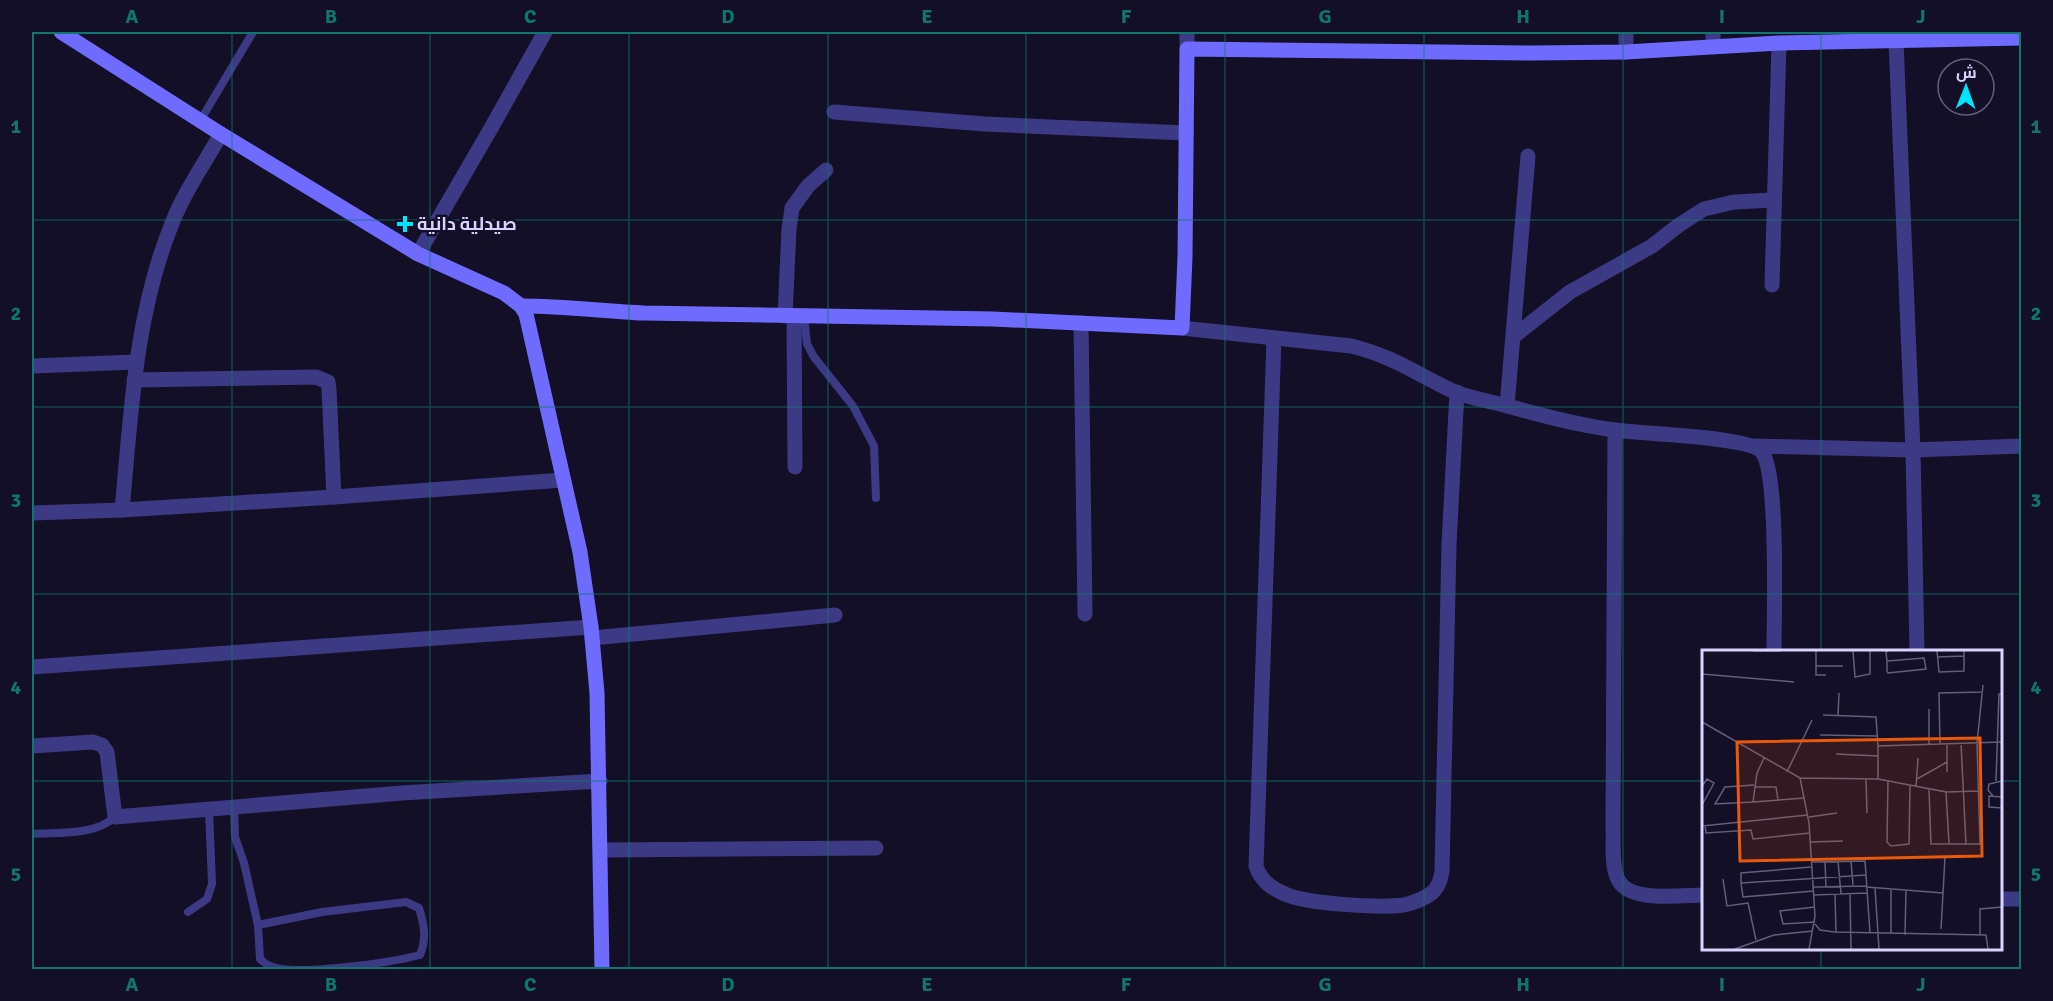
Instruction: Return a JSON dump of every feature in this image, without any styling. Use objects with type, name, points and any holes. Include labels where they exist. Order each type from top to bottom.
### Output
[{"type":"street","points":[[61,32],[200,121],[418,254],[504,293],[521,306],[529,324],[580,552],[591,633],[597,693],[600,781],[602,969]]},
{"type":"street","points":[[418,254],[545,32]]},
{"type":"street","points":[[1182,328],[1185,257],[1187,32]]},
{"type":"street","points":[[1626,32],[1626,52]]},
{"type":"street","points":[[1187,49],[1626,52],[1713,39],[1779,43],[2022,38]]},
{"type":"street","points":[[1896,41],[1913,450],[1917,650]]},
{"type":"street","points":[[1772,285],[1779,43]]},
{"type":"street","points":[[834,112],[985,124],[1186,133]]},
{"type":"street","points":[[122,510],[136,362],[143,321],[158,261],[171,225],[221,134]]},
{"type":"street","points":[[1507,406],[1528,156]]},
{"type":"street","points":[[795,467],[794,316],[789,229],[792,208],[808,186],[826,170]]},
{"type":"street","points":[[1513,337],[1570,292],[1652,246],[1704,209],[1734,202],[1774,200]]},
{"type":"street","points":[[521,306],[644,314],[993,319],[1182,328],[1368,350],[1405,364],[1457,392],[1561,420],[1615,430],[1754,446],[1913,450],[2022,446]]},
{"type":"street","points":[[1081,323],[1085,614]]},
{"type":"street","points":[[1274,338],[1256,866],[1262,879],[1270,887],[1287,896],[1334,903],[1406,904],[1424,898],[1434,891],[1440,882],[1444,813],[1449,544],[1457,392]]},
{"type":"street","points":[[32,366],[136,362]]},
{"type":"street","points":[[134,380],[316,377],[328,382],[334,497]]},
{"type":"street","points":[[1615,430],[1613,826],[1616,874],[1622,886],[1639,894],[1650,896],[1702,895]]},
{"type":"street","points":[[1754,446],[1765,458],[1771,481],[1774,650]]},
{"type":"street","points":[[32,513],[334,497],[563,480]]},
{"type":"street","points":[[32,667],[591,633],[835,615]]},
{"type":"street","points":[[32,746],[93,742],[102,745],[107,752],[115,817],[402,793],[600,781]]},
{"type":"street","points":[[602,850],[876,848]]},
{"type":"street","points":[[2002,899],[2022,900]]},
{"type":"lane","points":[[200,121],[253,32]]},
{"type":"lane","points":[[794,316],[814,357],[853,406],[874,446],[876,498]]},
{"type":"lane","points":[[234,807],[235,837],[244,863],[258,925],[260,959],[269,966],[312,969],[398,960],[420,955],[425,944],[423,922],[418,908],[406,902],[322,912],[258,925]]},
{"type":"lane","points":[[188,912],[207,899],[212,884],[209,809]]},
{"type":"lane","points":[[32,834],[97,828],[108,824],[115,817]]},
{"type":"place","name":"صيدلية دانية","points":[[405,224]]}]
